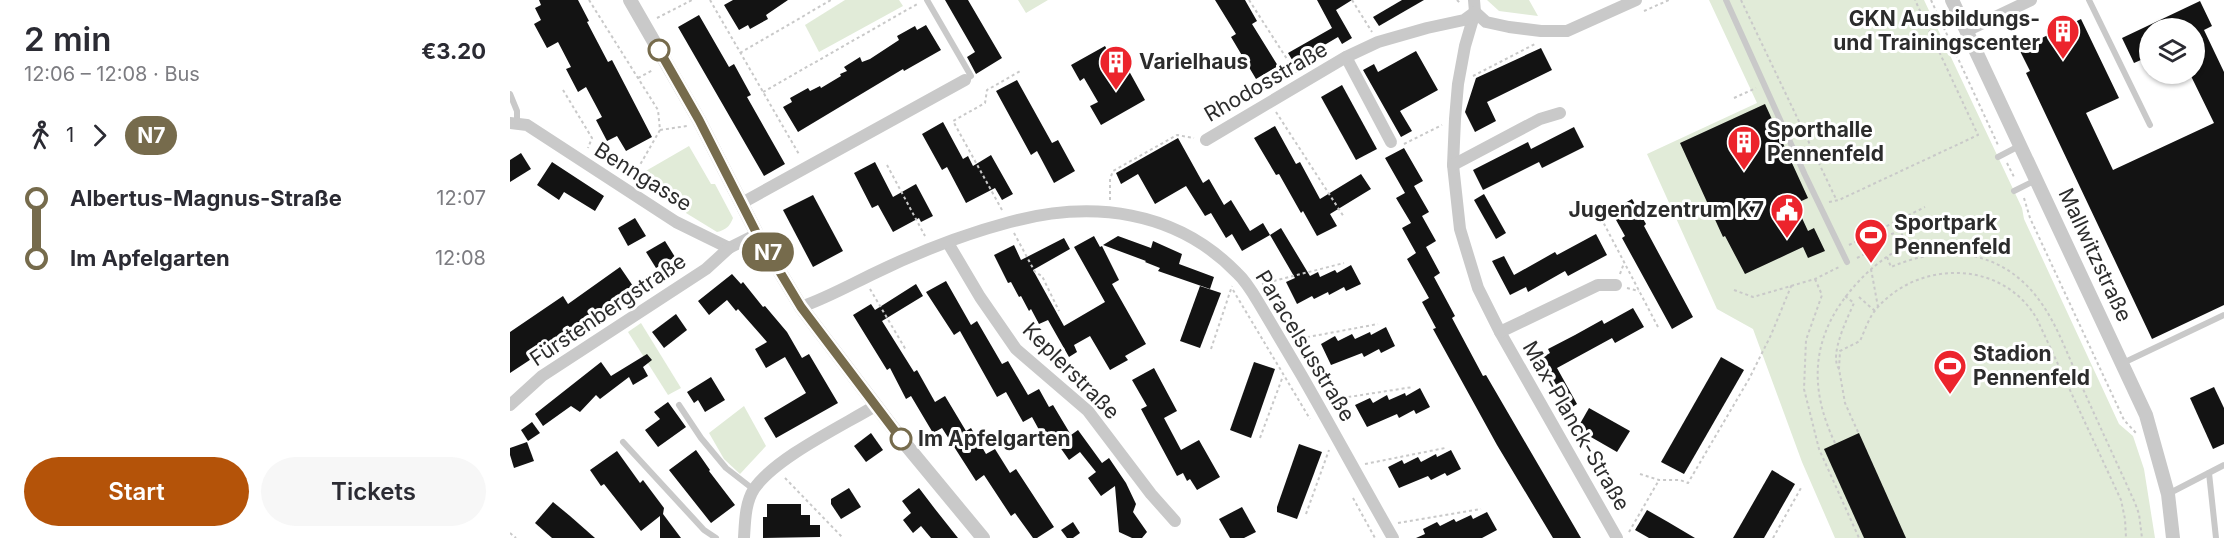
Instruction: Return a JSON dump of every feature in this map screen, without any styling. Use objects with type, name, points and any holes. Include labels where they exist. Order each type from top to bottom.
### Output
[{"type":"street","points":[[630,0],[699,120],[757,234],[801,307],[875,406],[983,538]]},
{"type":"street","points":[[1475,6],[1486,22],[1541,32],[1566,31],[1636,0]]},
{"type":"street","name":"Mallwitzstraße","points":[[1952,0],[2146,415],[2168,494],[2173,538]]},
{"type":"street","points":[[1966,31],[2031,0]]},
{"type":"street","name":"Rhodosstraße","points":[[1206,140],[1346,57],[1378,42],[1464,20],[1475,6]]},
{"type":"street","name":"Max-Planck-Straße","points":[[1475,6],[1458,84],[1455,119],[1454,165],[1460,229],[1478,288],[1500,332],[1617,538]]},
{"type":"street","name":"Rhodosstraße","points":[[1346,57],[1391,142]]},
{"type":"street","points":[[742,203],[965,80]]},
{"type":"street","points":[[1454,165],[1540,119],[1560,113]]},
{"type":"street","name":"Benngasse","points":[[514,123],[527,125],[676,222],[729,248]]},
{"type":"street","name":"Paracelsusstraße","points":[[801,307],[826,298],[932,249],[1008,222],[1058,212],[1111,212],[1152,219],[1178,230],[1211,251],[1237,272],[1248,286],[1336,434],[1393,538]]},
{"type":"street","points":[[729,248],[757,234]]},
{"type":"street","name":"Keplerstraße","points":[[948,243],[980,297],[1016,349],[1088,411],[1151,494],[1175,521]]},
{"type":"street","name":"Fürstenbergstraße","points":[[510,405],[542,376],[706,269],[729,248]]},
{"type":"street","name":"Max-Planck-Straße","points":[[1500,332],[1598,285],[1616,285]]},
{"type":"street","points":[[744,538],[749,501],[754,490],[774,467],[875,406]]},
{"type":"lane","points":[[925,0],[971,76],[965,80]]},
{"type":"lane","points":[[1726,0],[1847,262]]},
{"type":"lane","points":[[2089,0],[2150,125]]},
{"type":"lane","points":[[510,94],[517,111],[514,123]]},
{"type":"lane","points":[[2000,156],[2021,145]]},
{"type":"lane","points":[[2017,189],[2037,179]]},
{"type":"lane","points":[[2123,363],[2224,315]]},
{"type":"lane","points":[[680,405],[701,438],[726,468],[754,490]]},
{"type":"lane","points":[[623,442],[704,530],[716,538]]},
{"type":"lane","points":[[2168,494],[2224,465]]},
{"type":"lane","points":[[2209,473],[2216,538]]},
{"type":"path","points":[[589,0],[658,110],[660,130],[626,190]]},
{"type":"path","points":[[644,25],[692,0]]},
{"type":"path","points":[[710,0],[807,167]]},
{"type":"path","points":[[740,53],[831,0]]},
{"type":"path","points":[[763,92],[925,0]]},
{"type":"path","points":[[1249,0],[1303,83]]},
{"type":"path","points":[[1352,0],[1378,42]]},
{"type":"path","points":[[1457,0],[1461,4]]},
{"type":"path","points":[[1741,0],[1836,199],[1839,200],[1978,135],[1916,0]]},
{"type":"path","points":[[1931,0],[2000,156],[2124,420],[2140,437]]},
{"type":"path","points":[[1458,84],[1536,43]]},
{"type":"path","points":[[1022,70],[987,90],[985,103],[953,121],[1035,272],[1042,276],[1059,311]]},
{"type":"path","points":[[638,78],[649,72]]},
{"type":"path","points":[[1734,98],[1764,84]]},
{"type":"path","points":[[563,90],[592,138],[582,162]]},
{"type":"path","points":[[1270,102],[1344,217]]},
{"type":"path","points":[[1391,142],[1400,146],[1455,119]]},
{"type":"path","points":[[660,130],[683,128]]},
{"type":"path","points":[[1111,212],[1110,179],[1113,171],[1177,135],[1206,140]]},
{"type":"path","points":[[886,165],[932,249]]},
{"type":"path","points":[[1857,242],[1925,207]]},
{"type":"path","points":[[1734,290],[1753,297],[1815,279],[1867,253],[1885,237],[1930,217]]},
{"type":"path","points":[[1600,218],[1658,327]]},
{"type":"path","points":[[1835,443],[1819,399],[1818,373],[1827,325],[1845,296],[1871,269],[1907,245],[1896,222]]},
{"type":"path","points":[[1887,257],[1891,267],[1927,255],[1941,253],[1966,255],[2001,266],[2017,276],[2029,288],[2050,317],[2135,503],[2142,538]]},
{"type":"path","points":[[1248,286],[1344,263]]},
{"type":"path","points":[[1871,269],[1876,309]]},
{"type":"path","points":[[1210,349],[1237,272]]},
{"type":"path","points":[[1857,432],[1845,403],[1839,369],[1840,351],[1860,341],[1876,309],[1898,290],[1934,274],[1971,273],[1989,279],[2008,288],[2019,298],[2033,313],[2041,327],[2121,500],[2126,538]]},
{"type":"path","points":[[864,279],[906,350]]},
{"type":"path","points":[[1815,279],[1822,295],[1806,340],[1804,389],[1819,449],[1859,538]]},
{"type":"path","points":[[1640,474],[1659,480],[1680,480],[1688,483],[1749,379],[1771,335],[1792,284]]},
{"type":"path","points":[[1232,288],[1312,423]]},
{"type":"path","points":[[1839,369],[1836,364],[1836,354],[1854,303],[1845,296]]},
{"type":"path","points":[[1859,297],[1876,309]]},
{"type":"path","points":[[1260,438],[1284,375],[1288,352],[1308,338],[1378,324]]},
{"type":"path","points":[[1320,407],[1342,398],[1413,387]]},
{"type":"path","points":[[1306,514],[1336,434]]},
{"type":"path","points":[[1354,466],[1445,448]]},
{"type":"path","points":[[1328,451],[1334,461]]},
{"type":"path","points":[[774,467],[843,538]]},
{"type":"path","points":[[1626,538],[1659,480]]},
{"type":"path","points":[[1773,538],[1801,488]]},
{"type":"path","points":[[1349,490],[1375,538]]},
{"type":"path","points":[[1386,526],[1481,509]]},
{"type":"path","points":[[510,533],[516,538]]},
{"type":"green space","points":[[845,0],[899,0],[903,6],[819,52],[805,25]]},
{"type":"green space","points":[[1018,0],[1048,0],[1026,13]]},
{"type":"green space","points":[[1487,0],[1529,0],[1538,16],[1499,11]]},
{"type":"green space","name":"Sportpark Pennenfeld","points":[[1709,0],[1924,0],[2022,208],[2024,219],[2119,424],[2133,436],[2144,469],[2155,538],[1835,538],[1802,462],[1753,329],[1717,309],[1647,154],[1757,103]]},
{"type":"green space","points":[[689,146],[711,184],[715,184],[733,218],[727,227],[720,231],[717,232],[686,213],[687,199],[644,172]]},
{"type":"green space","points":[[641,323],[681,388],[668,395],[628,332]]},
{"type":"green space","points":[[744,406],[766,446],[740,474],[724,459],[709,433]]},
{"type":"building","points":[[539,0],[578,0],[608,62],[612,60],[652,137],[626,151],[617,136],[607,141],[596,120],[602,117],[586,87],[578,92],[566,69],[571,67],[558,42],[547,48],[534,24],[541,20],[535,8],[541,5]]},
{"type":"building","points":[[733,0],[788,0],[766,15],[768,19],[750,29],[748,25],[739,30],[724,5]]},
{"type":"building","points":[[945,0],[968,0],[1002,58],[976,74],[967,57],[975,52]]},
{"type":"building","points":[[1215,0],[1245,0],[1257,21],[1252,24],[1278,66],[1256,79],[1231,37],[1236,34]]},
{"type":"building","points":[[1317,0],[1352,0],[1336,10],[1352,38],[1342,44],[1338,37],[1294,63],[1288,53],[1332,28]]},
{"type":"building","points":[[1402,0],[1424,0],[1379,26],[1373,17]]},
{"type":"building","points":[[2200,1],[2212,26],[2205,30],[2205,18],[2164,18]]},
{"type":"building","points":[[699,15],[729,67],[734,64],[751,95],[747,97],[785,164],[764,176],[678,27]]},
{"type":"building","points":[[2081,19],[2119,98],[2086,113],[2113,170],[2214,123],[2195,84],[2205,84],[2205,32],[2224,72],[2224,305],[2152,339],[2026,73],[2030,71],[2019,49]]},
{"type":"building","points":[[926,25],[941,50],[904,71],[903,69],[798,132],[783,107],[792,102],[790,98],[808,88],[810,91],[820,86],[821,88],[841,76],[840,74],[847,71],[844,67],[860,57],[862,62],[870,59],[899,40],[897,36],[915,26],[917,30]]},
{"type":"building","points":[[2139,30],[2139,61],[2134,63],[2122,38]]},
{"type":"building","name":"Varielhaus","points":[[1105,46],[1121,76],[1129,71],[1145,100],[1101,125],[1090,106],[1098,102],[1084,78],[1080,81],[1071,65]]},
{"type":"building","points":[[1541,48],[1552,70],[1487,102],[1496,121],[1475,132],[1465,112],[1476,78]]},
{"type":"building","points":[[1416,51],[1438,90],[1400,111],[1412,131],[1401,137],[1363,70],[1374,64],[1378,72]]},
{"type":"building","points":[[1017,80],[1052,143],[1058,140],[1075,171],[1054,183],[1037,151],[1031,155],[996,91]]},
{"type":"building","points":[[1342,85],[1377,149],[1356,160],[1321,97]]},
{"type":"building","name":"Sporthalle Pennenfeld","points":[[1765,104],[1808,198],[1782,210],[1802,218],[1808,231],[1814,228],[1825,251],[1808,258],[1803,247],[1745,274],[1725,236],[1723,237],[1680,143]]},
{"type":"building","points":[[943,122],[963,159],[968,156],[973,166],[991,155],[1013,194],[1002,200],[995,188],[966,203],[947,167],[942,170],[922,134]]},
{"type":"building","points":[[1275,126],[1296,164],[1300,162],[1320,199],[1361,174],[1371,189],[1330,214],[1337,226],[1317,236],[1254,138]]},
{"type":"building","points":[[1574,127],[1584,147],[1542,168],[1539,162],[1483,190],[1473,170],[1528,142],[1531,149]]},
{"type":"building","points":[[1178,138],[1203,183],[1209,179],[1224,205],[1231,200],[1250,231],[1263,223],[1270,235],[1242,251],[1232,234],[1226,238],[1211,213],[1205,216],[1186,186],[1155,204],[1138,174],[1121,184],[1116,173]]},
{"type":"building","points":[[1404,148],[1423,181],[1414,186],[1429,212],[1422,216],[1436,241],[1426,247],[1440,273],[1434,277],[1455,316],[1452,318],[1483,376],[1486,375],[1581,538],[1553,538],[1497,445],[1433,329],[1436,328],[1422,302],[1429,298],[1407,259],[1416,253],[1402,228],[1411,223],[1396,198],[1405,193],[1385,158]]},
{"type":"building","points":[[521,153],[531,169],[510,182],[510,160]]},
{"type":"building","points":[[552,162],[604,196],[595,211],[564,192],[559,200],[537,185]]},
{"type":"building","points":[[875,162],[893,197],[916,184],[933,216],[921,222],[919,218],[893,232],[878,205],[872,208],[854,173]]},
{"type":"building","points":[[1484,194],[1506,233],[1496,239],[1474,200]]},
{"type":"building","points":[[813,195],[843,251],[813,267],[783,210]]},
{"type":"building","points":[[1632,199],[1693,317],[1672,329],[1622,238],[1625,236],[1611,211]]},
{"type":"building","points":[[635,218],[646,236],[628,246],[618,228]]},
{"type":"building","points":[[1281,228],[1310,276],[1318,272],[1320,277],[1335,270],[1337,273],[1351,265],[1361,284],[1346,291],[1344,287],[1329,295],[1328,292],[1314,299],[1312,296],[1297,304],[1286,282],[1295,278],[1270,235]]},
{"type":"building","points":[[1596,234],[1607,255],[1568,276],[1565,271],[1528,292],[1526,287],[1510,295],[1492,261],[1504,256],[1514,275],[1555,252],[1557,255]]},
{"type":"building","points":[[1094,236],[1100,247],[1102,246],[1119,280],[1112,284],[1146,344],[1125,356],[1128,360],[1110,370],[1090,336],[1074,345],[1077,352],[1069,357],[1048,320],[1039,324],[1011,282],[1008,283],[994,255],[1014,245],[1021,260],[1064,238],[1070,249],[1033,270],[1064,326],[1105,302],[1074,247]]},
{"type":"building","points":[[1118,236],[1151,248],[1153,241],[1182,254],[1179,264],[1214,277],[1210,289],[1158,271],[1160,268],[1146,261],[1103,245]]},
{"type":"building","points":[[665,241],[675,257],[656,268],[646,252]]},
{"type":"building","points":[[620,267],[633,286],[583,325],[510,373],[510,332],[563,296],[568,304]]},
{"type":"building","points":[[732,274],[741,284],[743,282],[787,332],[802,358],[809,354],[838,403],[776,438],[764,418],[806,393],[785,357],[766,368],[755,349],[767,342],[738,309],[736,311],[727,300],[709,315],[698,301]]},
{"type":"building","points":[[946,281],[971,325],[977,321],[1002,364],[1008,361],[1028,395],[1039,389],[1049,407],[1053,405],[1071,435],[1078,430],[1102,463],[1109,458],[1126,483],[1136,504],[1133,512],[1147,532],[1142,538],[1132,538],[1119,532],[1115,486],[1101,496],[1088,478],[1096,472],[1080,452],[1069,460],[1050,433],[1043,437],[1032,417],[1023,422],[1006,392],[997,397],[960,331],[954,335],[926,292]]},
{"type":"building","points":[[916,284],[923,296],[882,321],[914,372],[917,370],[935,402],[945,396],[966,431],[971,428],[986,454],[995,449],[1010,473],[1016,469],[1054,527],[1037,538],[1033,538],[1015,513],[1011,516],[984,475],[976,481],[942,428],[933,433],[911,396],[906,399],[890,368],[887,370],[853,315],[871,304],[875,310]]},
{"type":"building","points":[[1200,286],[1221,293],[1200,348],[1180,341]]},
{"type":"building","points":[[1633,308],[1644,327],[1615,343],[1612,338],[1557,368],[1577,404],[1566,411],[1538,360],[1550,353],[1548,349],[1602,320],[1604,324]]},
{"type":"building","points":[[676,314],[687,330],[664,348],[652,332]]},
{"type":"building","points":[[1386,327],[1395,346],[1381,353],[1379,349],[1364,357],[1362,353],[1331,365],[1321,344],[1335,336],[1338,341],[1352,334],[1355,339],[1370,332],[1371,335]]},
{"type":"building","points":[[647,354],[652,360],[643,367],[648,376],[633,385],[629,377],[600,399],[596,395],[580,412],[571,406],[543,426],[535,414],[601,362],[611,376]]},
{"type":"building","points":[[1721,357],[1744,370],[1684,474],[1661,462]]},
{"type":"building","points":[[1254,362],[1275,369],[1251,438],[1230,430]]},
{"type":"building","points":[[1154,368],[1177,411],[1164,418],[1181,450],[1199,440],[1220,477],[1197,490],[1190,479],[1187,481],[1183,473],[1177,476],[1141,409],[1147,406],[1132,380]]},
{"type":"building","points":[[711,377],[725,400],[705,412],[698,400],[694,403],[687,392]]},
{"type":"building","points":[[2214,387],[2224,408],[2224,444],[2213,449],[2190,398]]},
{"type":"building","points":[[1420,388],[1430,407],[1416,414],[1414,410],[1399,418],[1397,414],[1367,427],[1355,405],[1370,398],[1373,403],[1387,395],[1389,400],[1405,393],[1406,396]]},
{"type":"building","points":[[668,402],[686,427],[658,447],[645,430],[660,419],[654,412]]},
{"type":"building","points":[[1589,408],[1630,431],[1617,452],[1577,429]]},
{"type":"building","points":[[532,422],[540,433],[528,441],[521,430]]},
{"type":"building","points":[[871,433],[883,450],[866,462],[854,446]]},
{"type":"building","points":[[1859,433],[1906,538],[1864,538],[1824,449]]},
{"type":"building","points":[[527,442],[534,461],[514,468],[510,448]]},
{"type":"building","points":[[1299,444],[1322,452],[1297,519],[1277,512],[1277,507]]},
{"type":"building","points":[[696,450],[735,505],[711,523],[669,470]]},
{"type":"building","points":[[1451,450],[1461,469],[1447,476],[1445,473],[1431,480],[1428,476],[1399,488],[1388,467],[1402,460],[1404,464],[1418,457],[1421,462],[1436,454],[1437,457]]},
{"type":"building","points":[[617,451],[640,483],[643,480],[664,508],[663,514],[681,538],[660,538],[660,516],[641,531],[604,484],[601,486],[590,470]]},
{"type":"building","points":[[1772,470],[1795,484],[1764,538],[1733,538]]},
{"type":"building","points":[[849,488],[861,507],[841,519],[831,504],[831,499]]},
{"type":"building","points":[[919,488],[958,538],[931,538],[921,526],[913,533],[903,520],[911,513],[902,501]]},
{"type":"building","points":[[553,502],[595,538],[552,538],[535,523]]},
{"type":"building","points":[[767,504],[801,504],[801,515],[810,515],[810,525],[820,525],[820,537],[763,538],[763,517],[767,517]]},
{"type":"building","points":[[1242,507],[1256,532],[1244,538],[1230,538],[1219,519]]},
{"type":"building","points":[[1647,510],[1695,538],[1649,538],[1635,530]]},
{"type":"building","points":[[1487,512],[1497,530],[1482,538],[1416,538],[1425,534],[1423,529],[1437,522],[1440,526],[1454,519],[1456,522],[1471,515],[1473,519]]},
{"type":"building","points":[[1073,522],[1080,533],[1073,538],[1067,538],[1061,530]]},
{"type":"bus line","name":"N7","points":[[659,50],[699,120],[757,234],[801,307],[901,439]]},
{"type":"place","name":"GKN Ausbildungs- und Trainingscenter","points":[[2063,60]]},
{"type":"place","name":"Varielhaus","points":[[1116,91]]},
{"type":"place","name":"Sporthalle Pennenfeld","points":[[1744,171]]},
{"type":"place","name":"Jugendzentrum K7","points":[[1787,239]]},
{"type":"place","name":"Sportpark Pennenfeld","points":[[1871,264]]},
{"type":"place","name":"Stadion Pennenfeld","points":[[1950,395]]},
{"type":"place","name":"Im Apfelgarten","points":[[901,439]]}]
